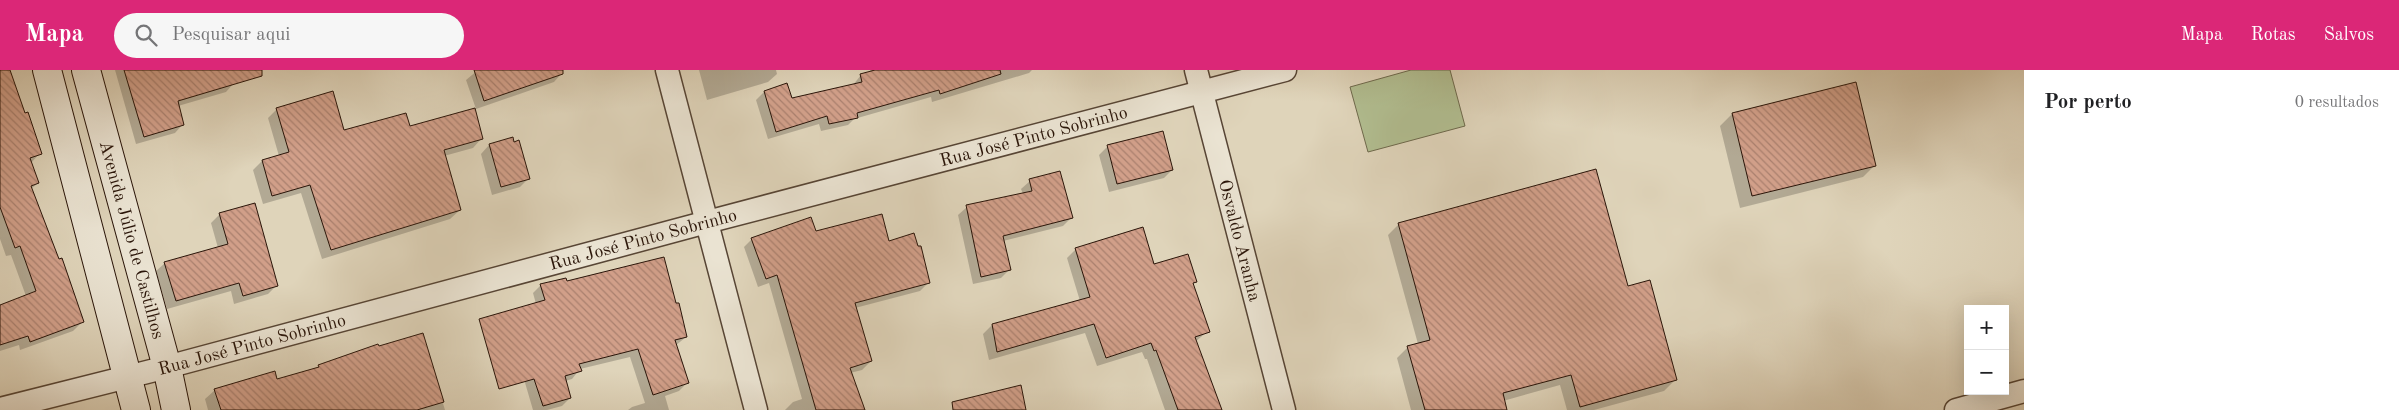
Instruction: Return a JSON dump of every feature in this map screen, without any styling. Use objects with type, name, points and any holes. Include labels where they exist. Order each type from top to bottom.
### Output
[{"type":"street","points":[[46,70],[136,410]]},
{"type":"street","name":"Avenida Júlio de Castilhos","points":[[86,70],[176,410]]},
{"type":"street","points":[[667,70],[756,410]]},
{"type":"street","name":"Osvaldo Aranha","points":[[1196,70],[1284,410]]},
{"type":"street","name":"Rua José Pinto Sobrinho","points":[[0,410],[1285,70]]},
{"type":"street","points":[[59,118],[96,109]]},
{"type":"street","points":[[1958,410],[2024,391]]},
{"type":"green space","points":[[1411,70],[1450,70],[1465,126],[1368,152],[1350,87]]},
{"type":"building","points":[[0,70],[10,70],[25,113],[28,112],[42,154],[30,158],[39,183],[31,186],[59,259],[62,258],[84,322],[30,342],[28,336],[0,345],[0,305],[36,291],[20,246],[15,248],[0,207]]},
{"type":"building","points":[[124,70],[262,70],[262,76],[178,101],[184,125],[144,137]]},
{"type":"building","points":[[474,70],[563,70],[563,74],[484,101]]},
{"type":"building","points":[[875,70],[1000,70],[1001,74],[940,94],[939,90],[857,113],[858,118],[829,124],[827,116],[776,132],[764,91],[787,83],[792,98],[862,82],[860,74]]},
{"type":"building","points":[[1856,82],[1876,166],[1752,196],[1732,113]]},
{"type":"building","points":[[333,91],[344,130],[406,113],[410,126],[475,108],[483,139],[444,150],[461,210],[331,250],[310,185],[272,196],[262,160],[289,152],[276,108]]},
{"type":"building","points":[[1163,131],[1173,170],[1117,184],[1107,145]]},
{"type":"building","points":[[513,137],[514,142],[519,140],[530,179],[501,187],[489,144]]},
{"type":"building","points":[[1596,169],[1628,286],[1650,280],[1677,380],[1580,407],[1571,375],[1503,393],[1507,410],[1425,410],[1407,346],[1430,340],[1398,223]]},
{"type":"building","points":[[1060,171],[1073,218],[1003,236],[1011,270],[981,277],[966,205],[1032,191],[1029,179]]},
{"type":"building","points":[[255,203],[278,286],[243,296],[239,283],[176,301],[164,262],[228,244],[219,213]]},
{"type":"building","points":[[882,214],[889,241],[914,233],[918,246],[921,246],[930,283],[855,303],[872,361],[850,368],[865,410],[816,410],[777,275],[766,279],[751,238],[811,217],[816,231]]},
{"type":"building","points":[[1143,227],[1154,264],[1188,254],[1197,282],[1193,283],[1210,332],[1195,337],[1222,410],[1178,410],[1156,350],[1154,351],[1151,343],[1106,358],[1094,324],[997,352],[992,324],[1090,297],[1075,248]]},
{"type":"building","points":[[664,257],[676,303],[679,303],[687,337],[675,340],[689,383],[653,395],[638,349],[579,364],[582,371],[565,376],[571,398],[543,406],[534,379],[499,389],[479,319],[545,300],[540,284],[566,278],[567,281]]},
{"type":"building","points":[[423,333],[444,402],[417,410],[221,410],[214,389],[275,371],[277,379],[319,367],[318,365],[378,344],[379,346]]},
{"type":"building","points":[[1021,385],[1026,410],[953,410],[952,402]]}]
